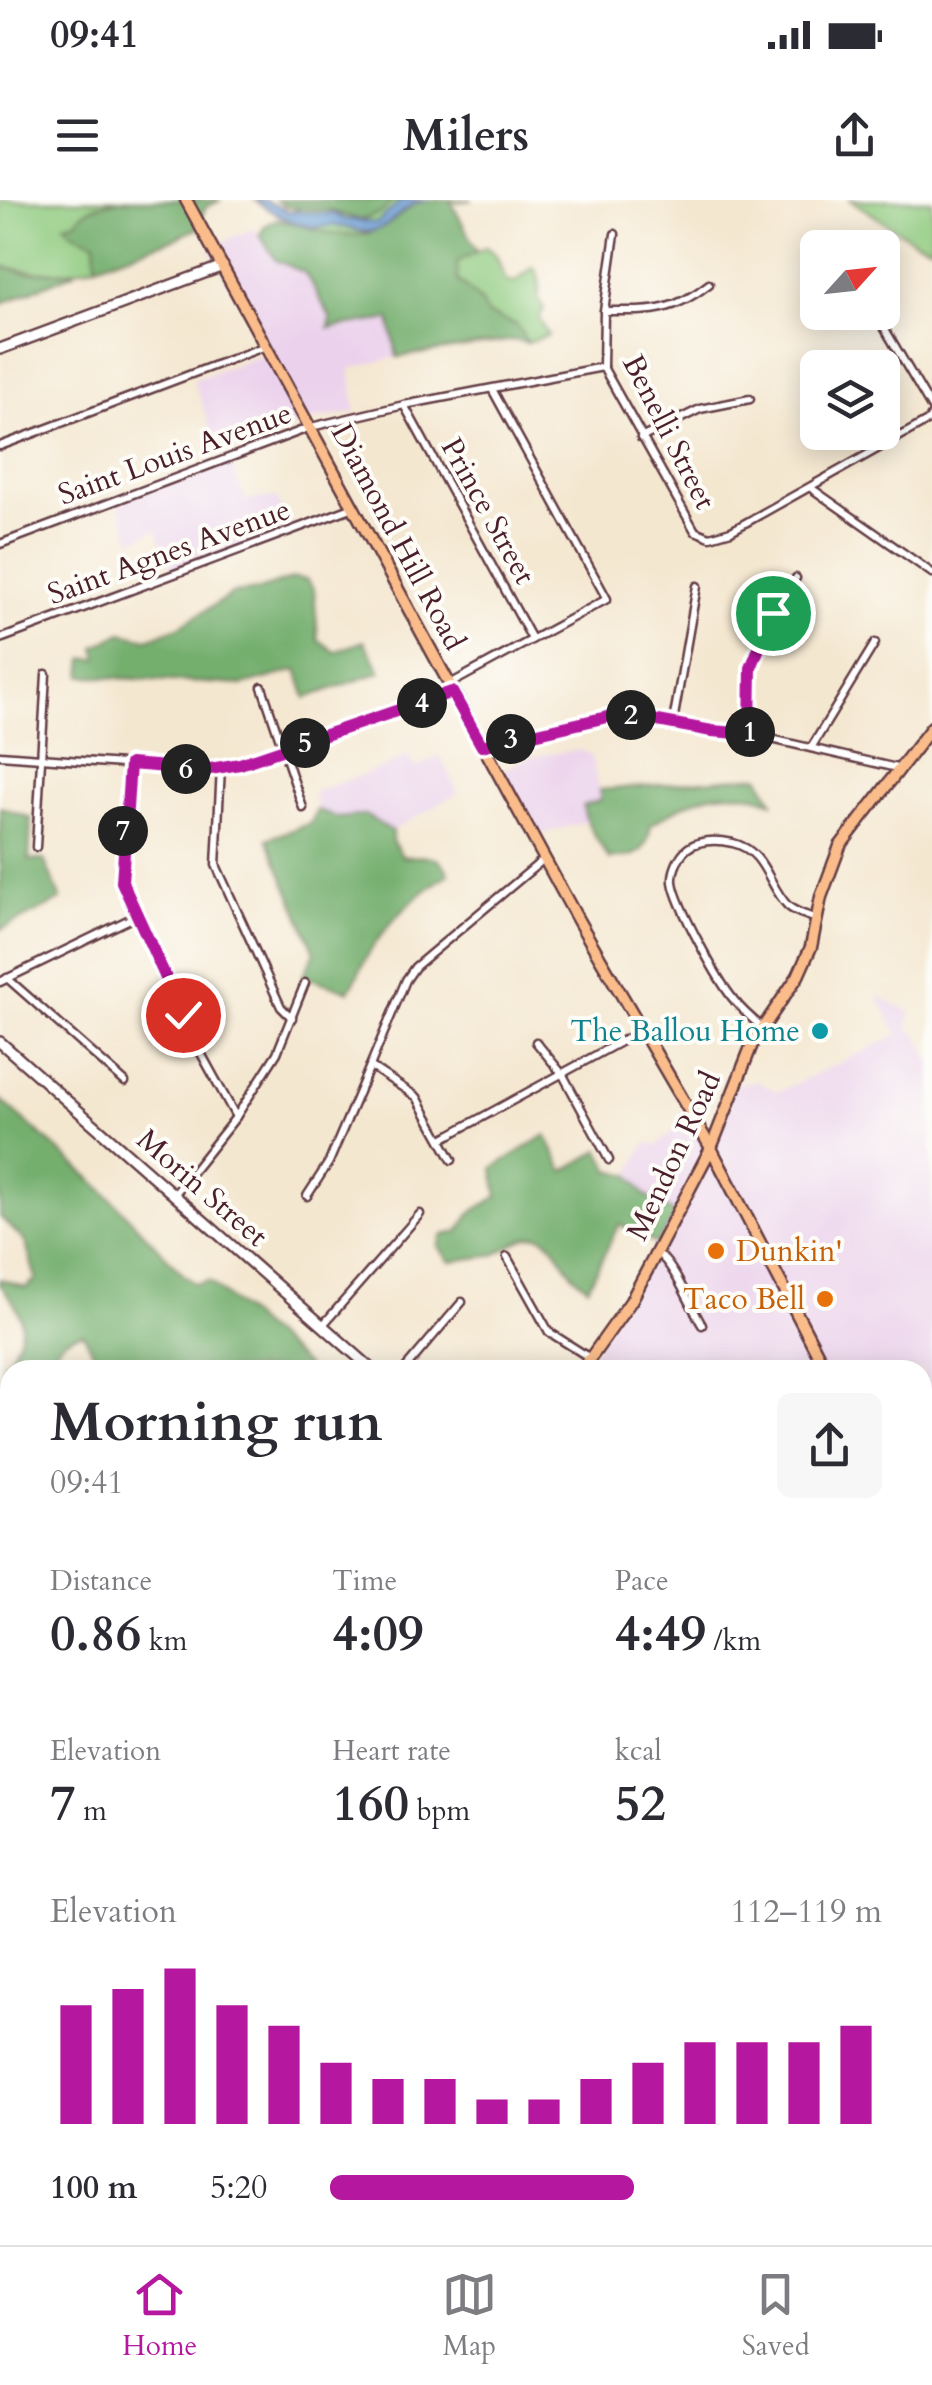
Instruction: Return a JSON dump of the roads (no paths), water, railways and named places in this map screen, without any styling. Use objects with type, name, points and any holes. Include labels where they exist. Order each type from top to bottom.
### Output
[{"type":"main road","name":"Diamond Hill Road","points":[[186,200],[544,859],[712,1148],[821,1360]]},
{"type":"main road","name":"Mendon Road","points":[[591,1359],[615,1328],[658,1253],[712,1148],[736,1080],[762,1028],[798,976],[811,947],[821,897],[840,846],[932,727]]},
{"type":"street","name":"Benelli Street","points":[[614,234],[604,311],[603,366],[695,531],[710,537],[722,534],[810,487]]},
{"type":"street","points":[[0,349],[223,266]]},
{"type":"street","points":[[604,311],[663,310],[692,298],[709,284]]},
{"type":"street","points":[[884,330],[932,412],[928,420],[810,487],[932,573]]},
{"type":"street","points":[[0,446],[266,346]]},
{"type":"street","name":"Saint Louis Avenue","points":[[0,544],[311,427],[603,366]]},
{"type":"street","points":[[0,754],[192,770],[221,768],[283,751],[450,688],[607,599],[492,389]]},
{"type":"street","points":[[641,438],[700,409],[750,398]]},
{"type":"street","name":"Prince Street","points":[[404,405],[532,639]]},
{"type":"street","name":"Saint Agnes Avenue","points":[[0,639],[354,507]]},
{"type":"street","points":[[750,734],[751,668],[773,613],[796,578]]},
{"type":"street","points":[[672,722],[697,586]]},
{"type":"street","points":[[811,748],[876,643]]},
{"type":"street","points":[[36,847],[46,674]]},
{"type":"street","points":[[262,687],[303,808]]},
{"type":"street","points":[[482,746],[620,714],[750,734],[902,769]]},
{"type":"street","points":[[130,764],[122,882],[197,1046],[236,1117]]},
{"type":"street","points":[[221,768],[216,865],[280,1007],[292,1018]]},
{"type":"street","points":[[762,1028],[732,998],[694,931],[673,883],[676,864],[684,853],[700,843],[710,840],[736,844],[759,860],[791,908],[818,919]]},
{"type":"street","points":[[307,1196],[329,1162],[415,967],[544,859]]},
{"type":"street","points":[[124,1082],[4,980],[136,916]]},
{"type":"street","points":[[174,1195],[236,1117],[277,1053],[306,982]]},
{"type":"street","points":[[442,1140],[643,1030]]},
{"type":"street","name":"Morin Street","points":[[0,1042],[361,1360]]},
{"type":"street","points":[[536,1042],[564,1074],[609,1160]]},
{"type":"street","points":[[370,1066],[417,1097],[452,1160]]},
{"type":"street","points":[[322,1326],[420,1214]]},
{"type":"street","points":[[658,1253],[670,1264],[702,1325]]},
{"type":"street","points":[[507,1257],[549,1332],[591,1359]]},
{"type":"street","points":[[413,1360],[462,1302]]},
{"type":"water","points":[[255,200],[287,211],[335,214],[344,219],[377,223],[402,200],[431,200],[414,204],[384,226],[366,231],[298,223]]},
{"type":"place","name":"The Ballou Home","points":[[820,1031]]},
{"type":"place","name":"Dunkin'","points":[[716,1251]]},
{"type":"place","name":"Taco Bell","points":[[825,1299]]}]
